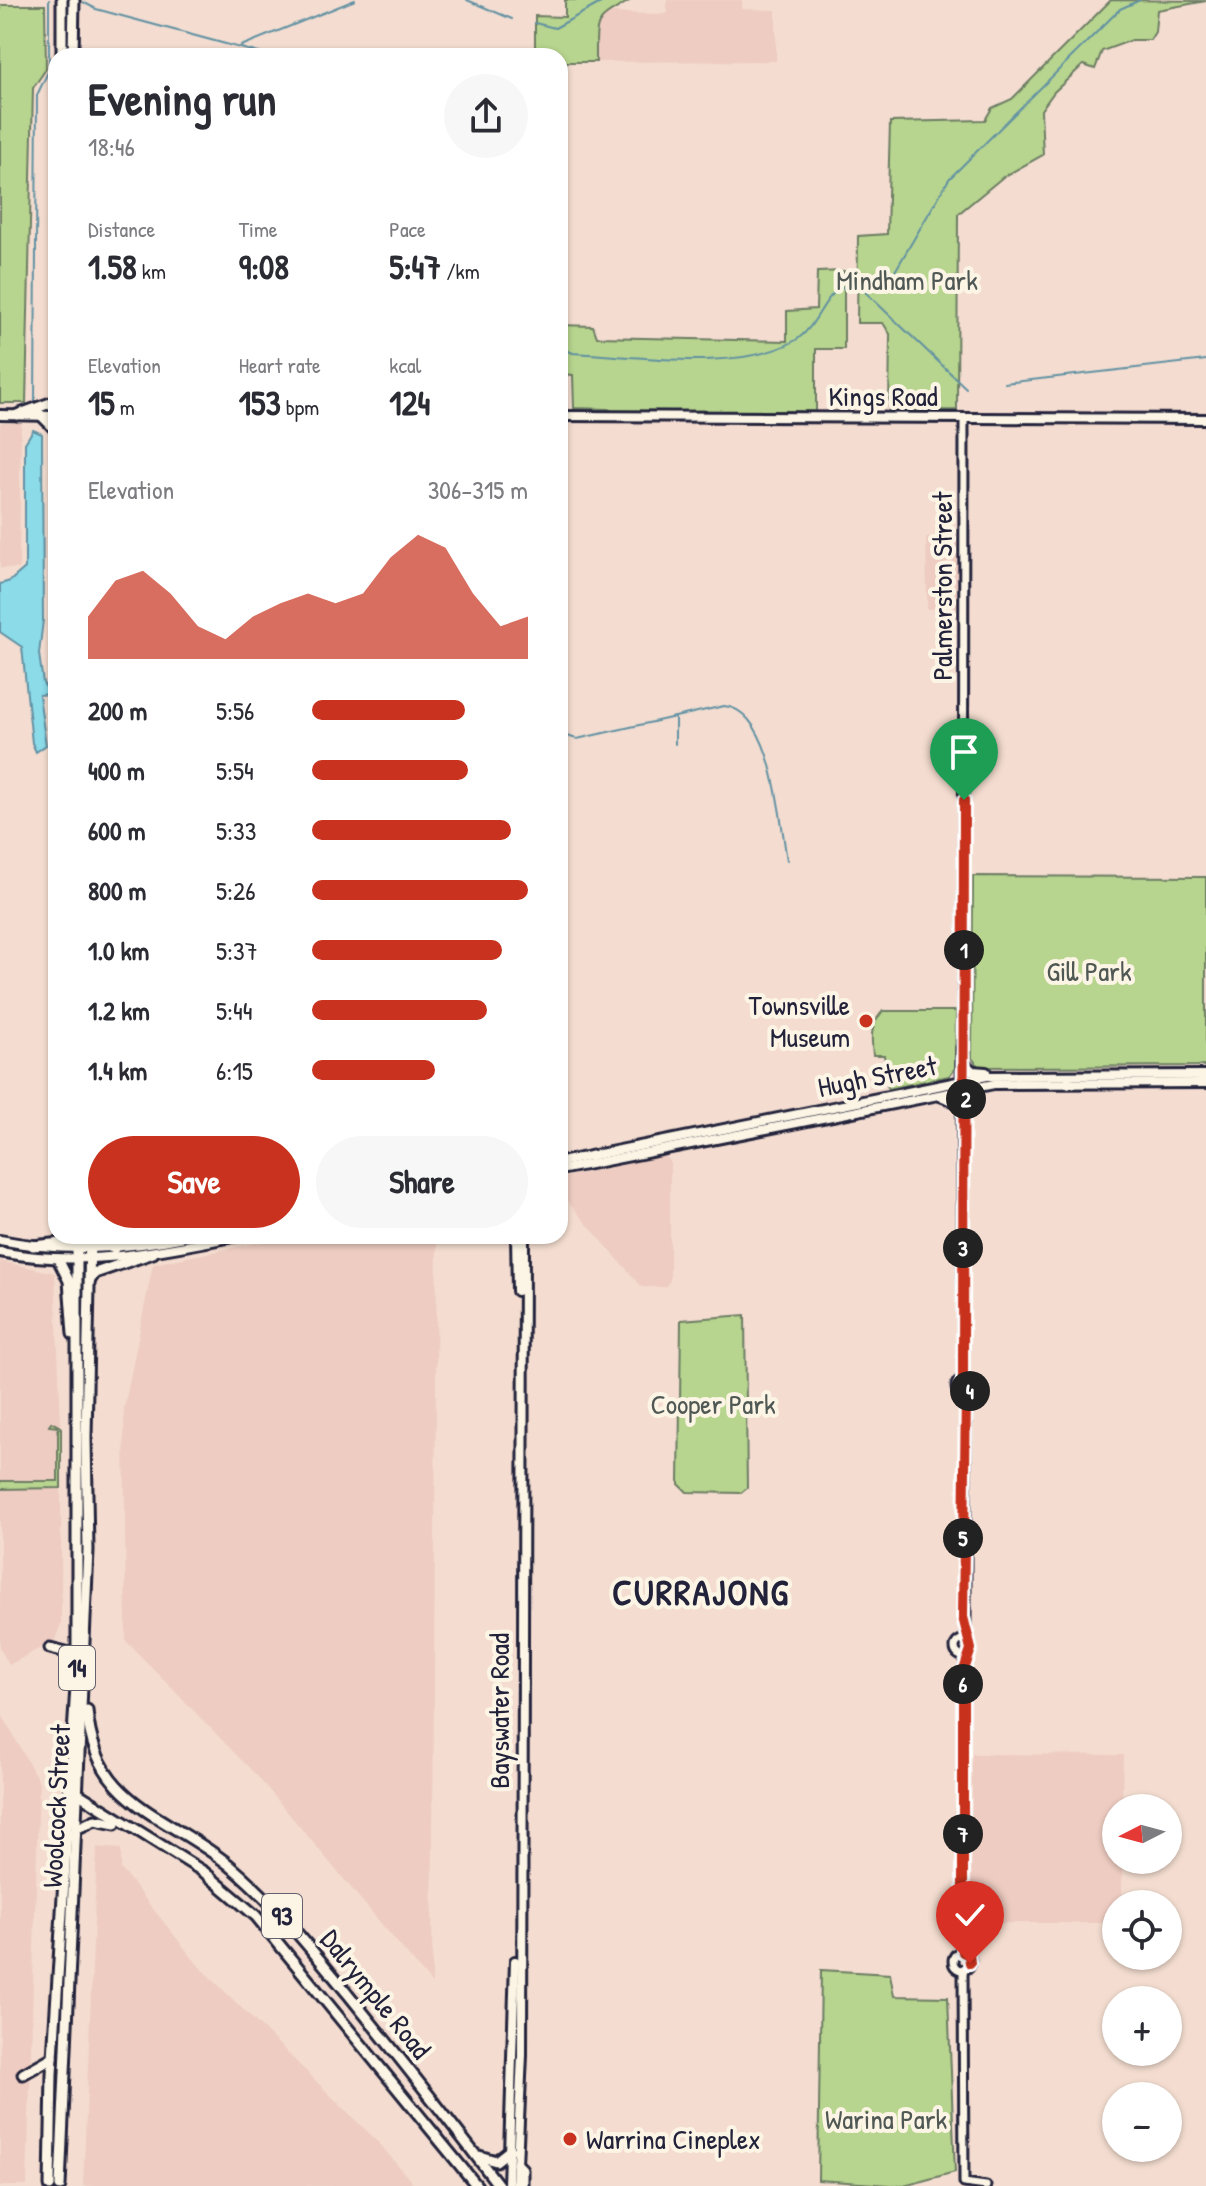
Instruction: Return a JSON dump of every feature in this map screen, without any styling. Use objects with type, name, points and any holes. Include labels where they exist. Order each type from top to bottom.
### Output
[{"type":"main road","points":[[62,0],[62,48]]},
{"type":"main road","points":[[73,48],[74,0]]},
{"type":"main road","points":[[17,415],[48,404]]},
{"type":"main road","points":[[0,415],[48,416]]},
{"type":"main road","points":[[36,415],[48,424]]},
{"type":"main road","name":"Kings Road","points":[[568,416],[1206,419]]},
{"type":"main road","points":[[966,1065],[973,1071],[995,1075]]},
{"type":"main road","name":"Hugh Street","points":[[568,1168],[935,1095],[995,1075],[1206,1075]]},
{"type":"main road","name":"Hugh Street","points":[[568,1160],[963,1086],[1008,1083],[1206,1083]]},
{"type":"main road","points":[[935,1095],[961,1104]]},
{"type":"main road","points":[[0,1240],[77,1249],[90,1255],[153,1253]]},
{"type":"main road","points":[[33,1246],[52,1244]]},
{"type":"main road","name":"Woolcock Street","points":[[75,1775],[76,1244]]},
{"type":"main road","name":"Woolcock Street","points":[[50,2186],[53,2057],[84,1659],[90,1244]]},
{"type":"main road","points":[[103,1244],[114,1249]]},
{"type":"main road","points":[[0,1252],[77,1261],[90,1255],[143,1244]]},
{"type":"main road","points":[[90,1280],[95,1273],[153,1253],[198,1244]]},
{"type":"main road","name":"Bayswater Road","points":[[508,2186],[515,1980],[516,1244]]},
{"type":"main road","name":"Bayswater Road","points":[[516,2186],[522,2058],[524,1244]]},
{"type":"main road","points":[[59,1261],[69,1281],[69,1319],[77,1353]]},
{"type":"main road","points":[[50,1648],[64,1650],[70,1659],[74,1715]]},
{"type":"main road","name":"Dalrymple Road","points":[[84,1659],[91,1737],[100,1763],[116,1787],[136,1806],[225,1862],[260,1892],[333,1977],[499,2186]]},
{"type":"main road","name":"Dalrymple Road","points":[[75,1775],[79,1794],[87,1802],[158,1844],[231,1893],[256,1916],[477,2186]]},
{"type":"main road","name":"Woolcock Street","points":[[60,2186],[60,2120],[79,1794]]},
{"type":"main road","points":[[78,1828],[91,1820],[107,1821],[158,1844]]},
{"type":"main road","points":[[317,1988],[333,1977]]},
{"type":"main road","points":[[23,2074],[53,2057]]},
{"type":"main road","points":[[476,2155],[494,2161],[510,2150]]},
{"type":"main road","points":[[517,2164],[522,2169],[522,2186]]},
{"type":"street","name":"Palmerston Street","points":[[962,1642],[966,1395],[972,1387],[963,1380],[964,419]]},
{"type":"street","name":"Palmerston Street","points":[[963,1042],[966,1065],[961,1104],[963,1124]]},
{"type":"street","points":[[962,1642],[971,1649],[963,1655],[955,1649],[962,1642]]},
{"type":"street","points":[[963,1655],[963,1952],[971,1961],[963,1969],[964,2183],[986,2186]]},
{"type":"street","points":[[963,1952],[957,1954],[954,1961],[956,1967],[963,1969]]},
{"type":"shaded area","points":[[667,0],[742,0],[742,9],[776,10],[776,61],[596,62],[596,27],[605,13],[667,14]]},
{"type":"shaded area","points":[[0,423],[21,423],[19,569],[0,568]]},
{"type":"shaded area","points":[[926,537],[957,537],[957,608],[927,609]]},
{"type":"shaded area","points":[[665,1156],[670,1161],[670,1281],[665,1287],[642,1287],[568,1202],[568,1176]]},
{"type":"shaded area","points":[[252,1244],[437,1244],[432,1984],[257,1776],[126,1641],[124,1408],[153,1264]]},
{"type":"shaded area","points":[[0,1261],[55,1273],[61,1426],[61,1624],[55,1640],[9,1665],[0,1648]]},
{"type":"shaded area","points":[[0,1711],[39,1782],[27,2186],[0,2186]]},
{"type":"shaded area","points":[[972,1754],[1123,1755],[1122,1794],[1102,1794],[1102,1874],[1122,1874],[1122,1890],[1102,1890],[1102,1923],[971,1923]]},
{"type":"shaded area","points":[[97,1847],[121,1849],[121,1869],[199,1966],[379,2143],[415,2186],[83,2186]]},
{"type":"green space","points":[[565,0],[631,0],[600,22],[596,36],[596,62],[568,62],[568,48],[535,48],[535,16],[565,17]]},
{"type":"green space","name":"Mindham Park","points":[[1111,0],[1206,1],[1157,10],[1155,32],[1150,40],[1132,40],[1102,51],[1095,69],[1083,65],[1054,92],[1041,110],[1043,155],[1003,177],[958,214],[957,410],[889,411],[890,334],[883,323],[857,323],[858,236],[887,234],[890,122],[985,120],[992,108],[1012,99]]},
{"type":"green space","points":[[0,5],[45,5],[46,69],[33,88],[26,403],[0,403]]},
{"type":"green space","points":[[844,271],[844,349],[816,349],[816,412],[620,414],[608,409],[574,408],[573,375],[568,375],[568,325],[593,326],[597,337],[787,341],[787,311],[816,309],[817,272]]},
{"type":"green space","name":"Gill Park","points":[[973,876],[1206,877],[1206,1066],[979,1067],[972,1058]]},
{"type":"green space","points":[[883,1011],[956,1011],[955,1068],[949,1076],[888,1089],[884,1055],[873,1055],[872,1042],[874,1026]]},
{"type":"green space","name":"Cooper Park","points":[[745,1315],[747,1488],[741,1493],[687,1492],[679,1484],[681,1320]]},
{"type":"green space","points":[[51,1422],[61,1427],[61,1488],[0,1489],[0,1481],[58,1481],[58,1427],[49,1426]]},
{"type":"green space","name":"Warina Park","points":[[821,1970],[890,1974],[894,1996],[948,1997],[955,2172],[904,2186],[818,2180]]},
{"type":"water","points":[[33,430],[42,434],[43,620],[39,654],[43,683],[48,694],[39,695],[46,745],[36,752],[32,743],[22,647],[0,632],[0,584],[10,581],[25,568],[25,443]]},
{"type":"waterway","points":[[49,0],[49,48]]},
{"type":"waterway","points":[[241,46],[355,0]]},
{"type":"waterway","points":[[467,0],[512,19]]},
{"type":"waterway","points":[[535,23],[555,28],[606,0]]},
{"type":"waterway","points":[[860,287],[879,282],[894,273],[949,179],[1120,9],[1140,0]]},
{"type":"waterway","points":[[83,2],[96,9],[240,48]]},
{"type":"waterway","points":[[35,403],[37,95],[48,72]]},
{"type":"waterway","points":[[568,351],[688,360],[747,356],[773,350],[804,334],[830,297],[843,287]]},
{"type":"waterway","points":[[860,287],[966,388]]},
{"type":"waterway","points":[[1004,383],[1206,360]]},
{"type":"waterway","points":[[568,736],[577,739],[724,706],[740,712],[754,726],[764,746],[777,795],[787,860]]},
{"type":"waterway","points":[[675,717],[675,744]]},
{"type":"place","name":"Townsville Museum","points":[[866,1021]]},
{"type":"place","name":"Warrina Cineplex","points":[[570,2139]]},
{"type":"district","name":"CURRAJONG","points":[[701,1592]]},
{"type":"route","points":[[964,800],[963,1042],[966,1049],[966,1117],[963,1124],[963,1380],[972,1387],[966,1395],[964,1476],[963,1617],[966,1641],[971,1649],[963,1673],[963,1952],[969,1955],[970,1963]]}]
